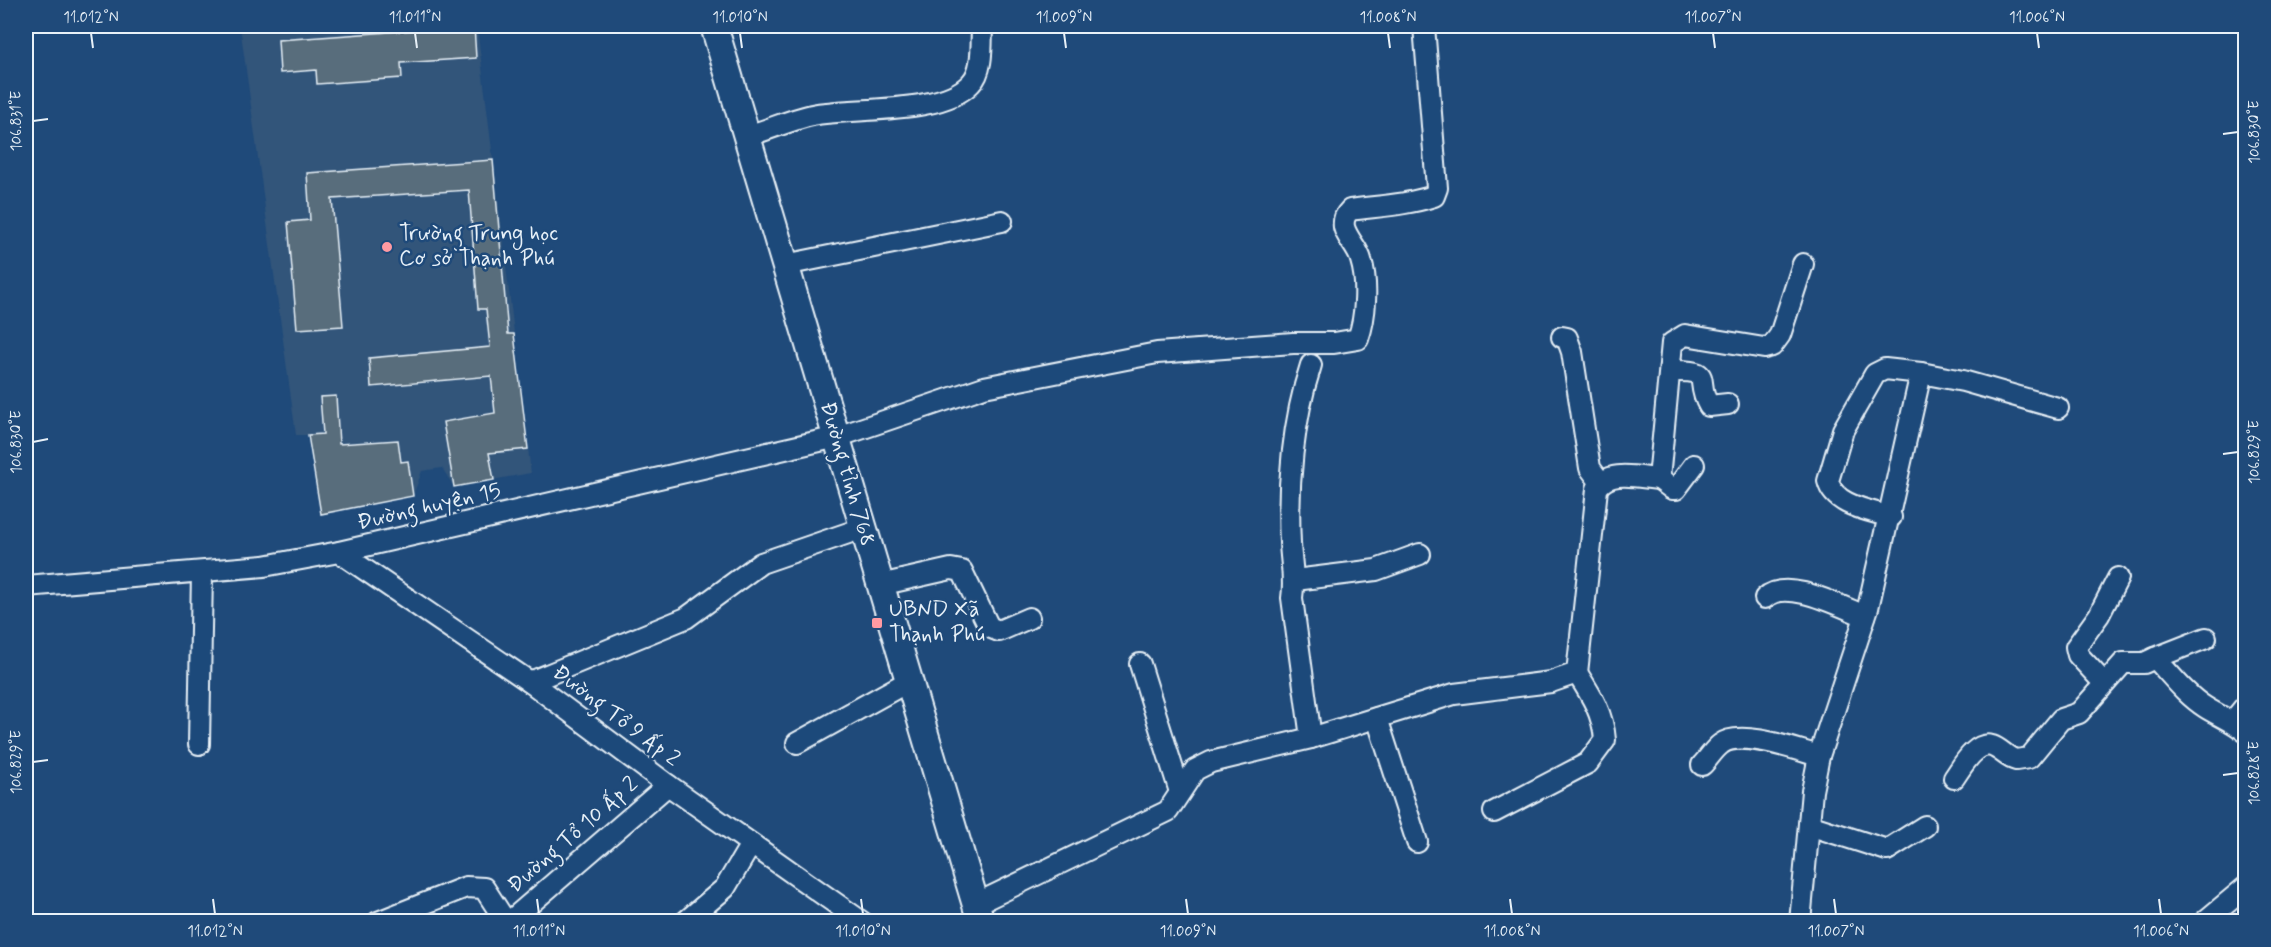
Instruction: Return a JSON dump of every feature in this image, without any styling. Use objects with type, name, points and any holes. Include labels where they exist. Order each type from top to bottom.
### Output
[{"type":"main road","name":"Đường tỉnh 768","points":[[714,26],[978,913]]},
{"type":"street","points":[[747,136],[812,116],[891,110],[960,93],[973,82],[981,58],[982,26]]},
{"type":"street","name":"Đường huyện 15","points":[[26,586],[264,566],[339,552],[837,437],[984,387],[1157,353],[1293,343],[1334,343],[1358,339],[1362,330],[1364,287],[1361,259],[1348,237],[1344,225],[1345,216],[1350,210],[1393,207],[1425,199],[1434,196],[1437,188],[1424,26]]},
{"type":"street","points":[[785,265],[1002,221]]},
{"type":"street","points":[[1659,479],[1672,342],[1685,335],[1764,348],[1778,342],[1803,264]]},
{"type":"street","points":[[1562,337],[1567,338],[1572,351],[1590,468],[1601,483]]},
{"type":"street","points":[[1311,365],[1294,450],[1290,543],[1295,580],[1292,598],[1311,738]]},
{"type":"street","points":[[1891,517],[1842,500],[1830,490],[1828,481],[1843,430],[1875,374],[1885,369],[1921,373],[1963,381],[2058,408]]},
{"type":"street","points":[[1671,371],[1696,371],[1701,376],[1709,406],[1728,404]]},
{"type":"street","points":[[1800,921],[1809,825],[1819,756],[1865,616],[1891,517],[1921,373]]},
{"type":"street","points":[[1494,812],[1588,763],[1605,740],[1604,726],[1597,703],[1577,673],[1597,489],[1601,483],[1620,476],[1659,479],[1676,489],[1694,465]]},
{"type":"street","points":[[530,682],[686,618],[761,563],[863,528]]},
{"type":"street","name":"Đường Tổ 9 Ấp 2","points":[[339,552],[530,682],[668,785],[862,921]]},
{"type":"street","points":[[1295,580],[1376,570],[1420,554]]},
{"type":"street","points":[[880,585],[951,569],[962,571],[989,627],[999,631],[1029,618]]},
{"type":"street","points":[[199,744],[202,572]]},
{"type":"street","points":[[2104,683],[2078,655],[2076,647],[2099,615],[2118,578]]},
{"type":"street","points":[[1766,598],[1772,592],[1789,590],[1865,616]]},
{"type":"street","points":[[1953,778],[1972,753],[1985,745],[1992,746],[2016,760],[2029,758],[2052,728],[2061,719],[2079,713],[2123,663],[2144,663],[2206,638]]},
{"type":"street","points":[[2155,658],[2191,696],[2205,707],[2239,726],[2246,705]]},
{"type":"street","points":[[1140,664],[1180,792]]},
{"type":"street","points":[[978,913],[1168,812],[1196,770],[1211,762],[1311,738],[1454,694],[1551,682],[1577,673]]},
{"type":"street","points":[[797,743],[909,681]]},
{"type":"street","points":[[1377,718],[1417,842]]},
{"type":"street","points":[[1702,765],[1722,743],[1732,739],[1749,739],[1819,756]]},
{"type":"street","name":"Đường Tổ 10 Ấp 2","points":[[508,921],[668,785]]},
{"type":"street","points":[[1809,825],[1887,850],[1925,826]]},
{"type":"street","points":[[686,921],[724,888],[752,844]]},
{"type":"street","points":[[378,921],[466,887],[476,886],[484,888],[508,921]]},
{"type":"street","points":[[2204,921],[2246,887]]},
{"type":"shaded area","name":"Trường Trung học Cơ sở Thạnh Phú","points":[[240,26],[477,26],[531,473],[454,487],[442,468],[422,471],[413,496],[321,514],[308,435],[296,435]]},
{"type":"building","points":[[474,26],[476,58],[401,63],[402,78],[317,84],[316,70],[280,73],[278,40]]},
{"type":"building","points":[[493,160],[508,334],[514,334],[528,449],[489,453],[494,480],[454,487],[443,422],[495,413],[491,376],[371,387],[369,358],[490,347],[486,309],[478,309],[469,190],[332,199],[343,326],[297,329],[288,222],[310,220],[307,173]]},
{"type":"building","points":[[336,396],[339,444],[398,440],[401,462],[408,461],[413,496],[321,514],[308,435],[323,434],[320,397]]},
{"type":"place","name":"Trường Trung học Cơ sở Thạnh Phú","points":[[387,247]]},
{"type":"place","name":"UBND Xã Thạnh Phú","points":[[877,623]]}]
